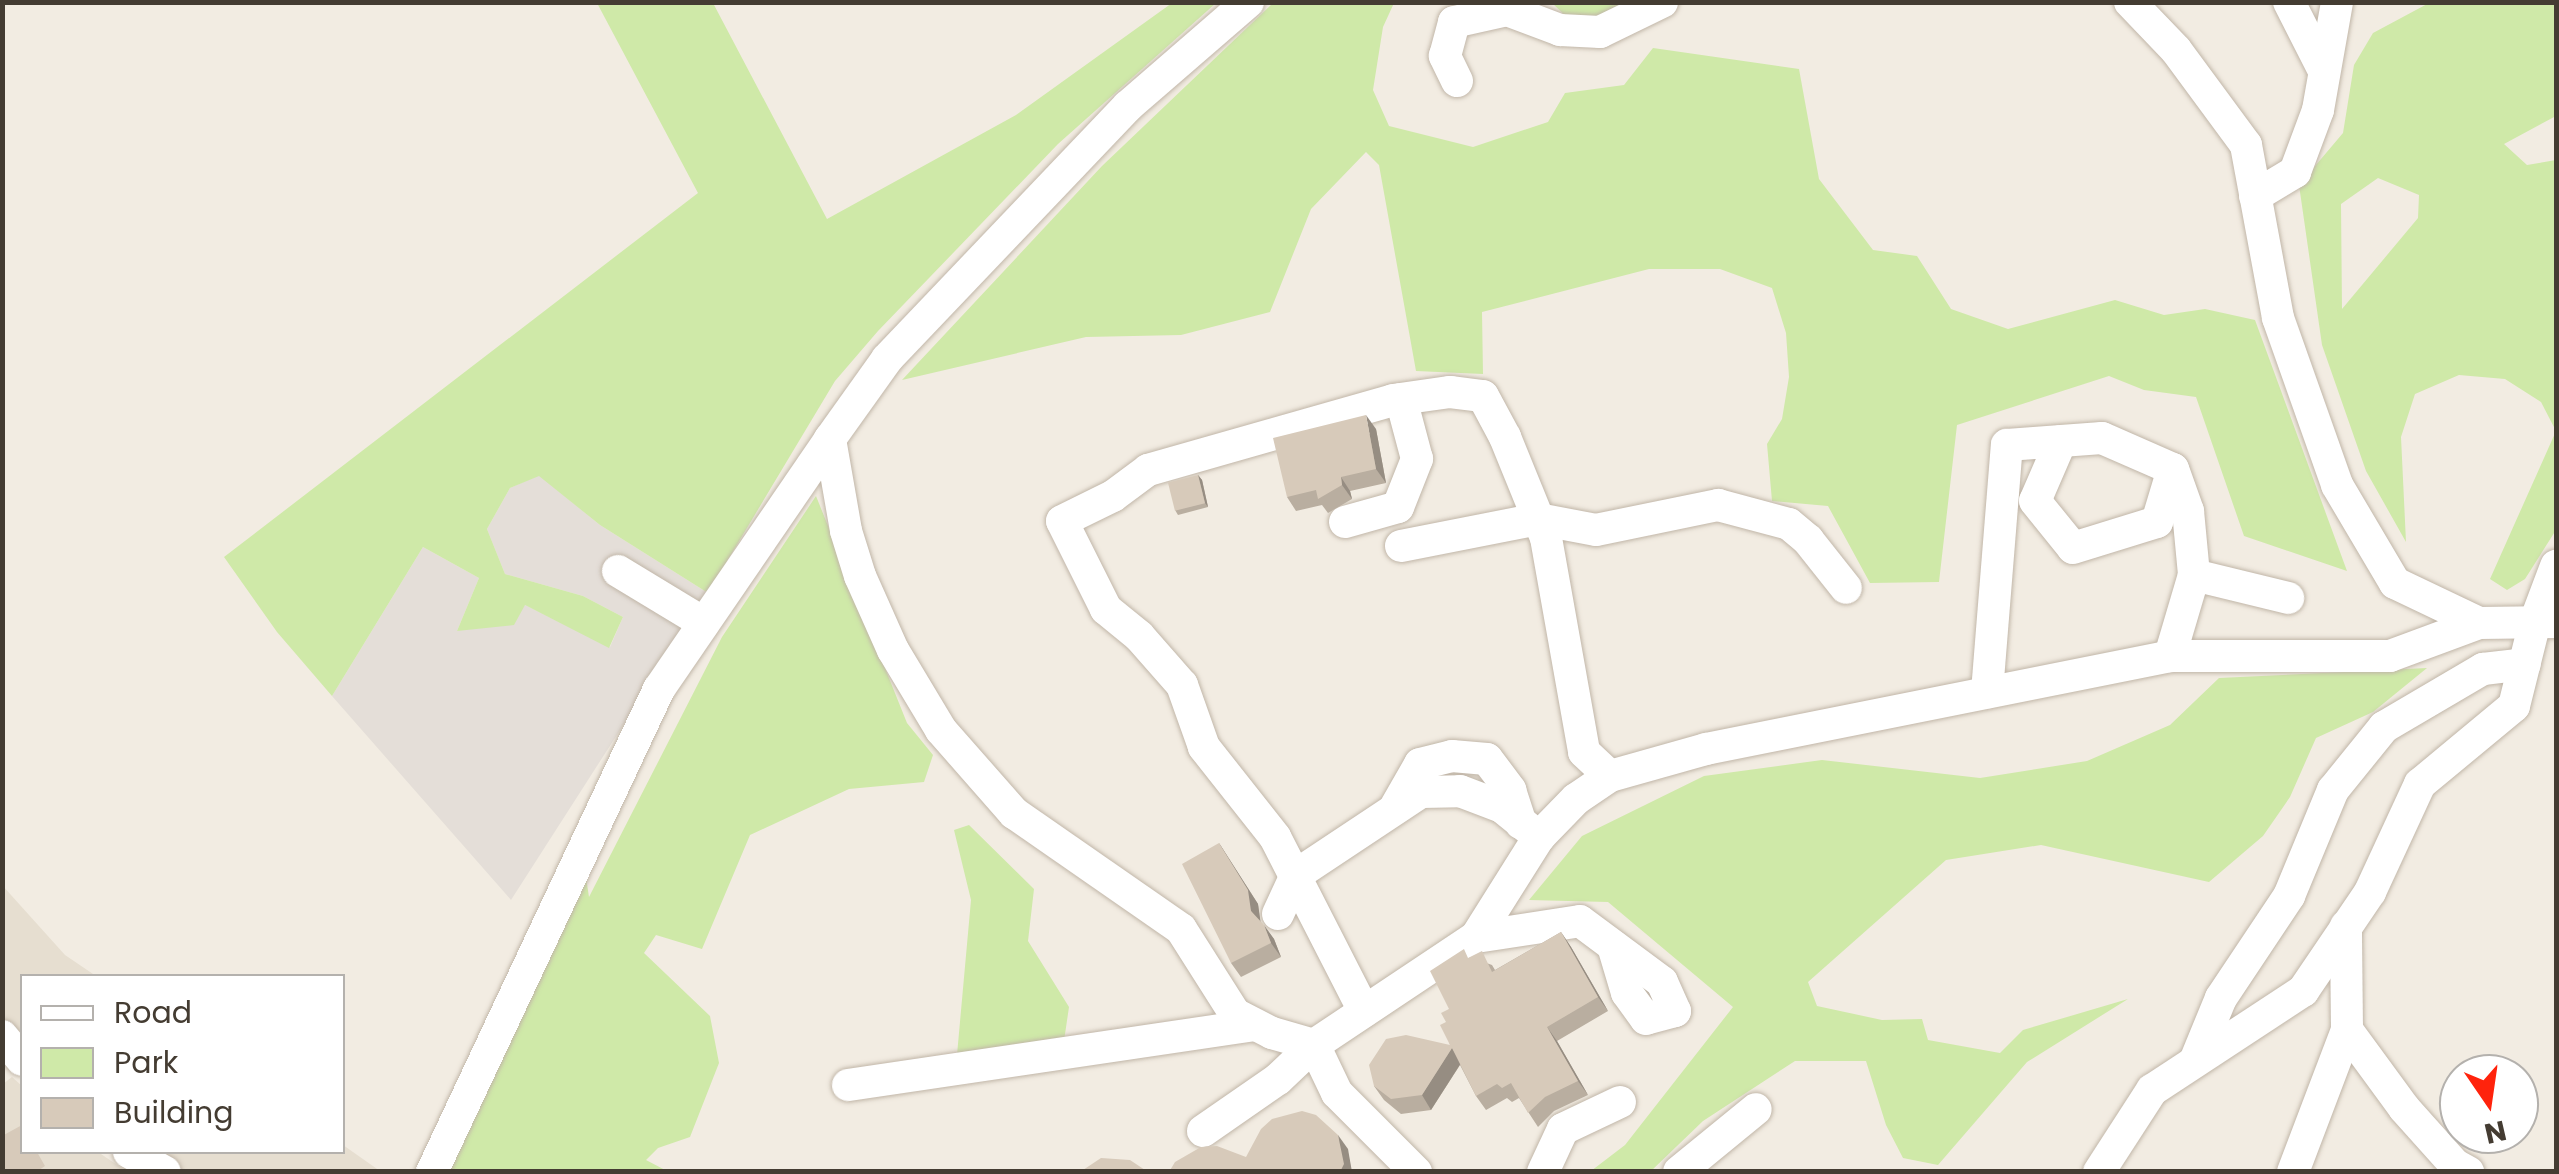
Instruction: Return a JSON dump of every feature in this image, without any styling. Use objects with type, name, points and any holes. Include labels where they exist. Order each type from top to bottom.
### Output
[{"type":"street","points":[[432,1172],[659,689],[830,438],[887,358],[1128,106],[1248,2]]},
{"type":"street","points":[[1457,81],[1446,56],[1454,22],[1507,10],[1560,30],[1600,32],[1662,2]]},
{"type":"street","points":[[2130,2],[2161,18],[2246,145],[2278,318],[2337,486],[2395,583],[2479,623]]},
{"type":"street","points":[[2290,2],[2322,68]]},
{"type":"street","points":[[2256,196],[2295,172],[2318,110],[2322,68],[2337,2]]},
{"type":"street","points":[[1364,1011],[1275,837],[1204,747],[1182,685],[1139,636],[1106,609],[1062,521],[1114,496],[1148,470],[1401,399],[1450,392],[1483,396],[1546,538],[1584,752],[1610,776]]},
{"type":"street","points":[[1345,522],[1398,507],[1417,459],[1401,399]]},
{"type":"street","points":[[830,438],[846,532],[860,576],[893,650],[941,730],[1014,812],[1181,929],[1235,1014],[1314,1045],[1337,1093],[1416,1172]]},
{"type":"street","points":[[1988,692],[2008,445],[2102,438],[2174,469],[2188,511],[2194,574],[2170,656]]},
{"type":"street","points":[[2061,441],[2035,501],[2074,548],[2157,522],[2174,469]]},
{"type":"street","points":[[1401,546],[1538,519],[1596,530],[1718,505],[1789,524],[1808,540],[1846,588]]},
{"type":"street","points":[[2099,1172],[2152,1090],[2303,991],[2370,892],[2420,784],[2514,706],[2524,664],[2546,622],[2556,566]]},
{"type":"street","points":[[618,571],[704,623]]},
{"type":"street","points":[[2194,574],[2288,598]]},
{"type":"street","points":[[1476,937],[1530,830],[1610,776],[1706,749],[2170,656],[2390,656],[2479,623],[2546,622]]},
{"type":"street","points":[[2195,1062],[2220,998],[2288,896],[2332,790],[2384,727],[2483,668],[2524,664]]},
{"type":"street","points":[[1278,914],[1296,874],[1421,792],[1460,791],[1502,807],[1530,830]]},
{"type":"street","points":[[1203,1132],[1278,1079],[1314,1045],[1476,937],[1580,921],[1613,946]]},
{"type":"street","points":[[2293,1172],[2346,1030],[2346,926]]},
{"type":"street","points":[[848,1085],[1256,1025]]},
{"type":"street","points":[[2346,1030],[2404,1108],[2455,1165],[2468,1172]]},
{"type":"street","points":[[2,1036],[20,1058]]},
{"type":"street","points":[[1543,1172],[1563,1128],[1620,1102]]},
{"type":"street","points":[[1680,1172],[1756,1109]]},
{"type":"street","points":[[132,1154],[164,1172]]},
{"type":"shaded area","points":[[539,475],[600,525],[708,593],[511,900],[332,696],[423,547],[479,578],[457,631],[525,605],[610,647],[623,617],[583,596],[505,574],[487,529],[510,488]]},
{"type":"shaded area","points":[[2,885],[65,955],[93,974],[20,974],[20,1045],[3,1022]]},
{"type":"shaded area","points":[[12,1077],[20,1084],[20,1154],[101,1154],[126,1171],[3,1172],[3,1084]]},
{"type":"shaded area","points":[[345,1146],[380,1171],[185,1171],[153,1154],[345,1154]]},
{"type":"green space","points":[[1274,2],[1394,3],[1383,27],[1373,90],[1389,126],[1473,147],[1548,122],[1565,93],[1624,85],[1653,48],[1799,69],[1819,179],[1873,250],[1917,256],[1951,309],[2008,329],[2115,300],[2164,315],[2205,309],[2255,320],[2347,571],[2244,536],[2196,397],[2144,390],[2109,376],[1957,425],[1939,582],[1870,583],[1828,506],[1772,501],[1767,444],[1782,419],[1789,377],[1786,333],[1772,288],[1720,269],[1649,269],[1482,312],[1483,374],[1416,371],[1379,165],[1366,152],[1311,209],[1270,312],[1181,335],[1086,337],[902,380],[1102,166]]},
{"type":"green space","points":[[597,3],[713,3],[827,219],[1016,115],[1172,3],[1216,3],[1058,144],[878,331],[835,381],[708,593],[600,525],[539,476],[510,488],[487,529],[505,574],[583,596],[623,617],[609,648],[525,605],[514,625],[457,631],[479,578],[423,547],[332,696],[277,632],[224,557],[698,193]]},
{"type":"green space","points":[[1552,3],[1641,3],[1601,25],[1572,22]]},
{"type":"green space","points":[[2429,3],[2556,3],[2556,116],[2504,144],[2527,165],[2556,160],[2556,431],[2541,402],[2505,379],[2459,375],[2415,394],[2401,437],[2406,542],[2366,471],[2322,345],[2299,185],[2343,133],[2354,65],[2373,33]],"holes":[[[2378,178],[2419,195],[2418,218],[2342,309],[2341,204]]]},
{"type":"green space","points":[[2556,431],[2556,530],[2525,579],[2507,590],[2490,579]]},
{"type":"green space","points":[[816,496],[907,723],[933,755],[924,782],[849,789],[750,835],[702,949],[656,935],[644,953],[710,1016],[719,1063],[690,1137],[658,1148],[646,1160],[667,1171],[432,1172],[582,852],[589,897],[722,637]]},
{"type":"green space","points":[[2427,668],[2373,712],[2316,738],[2290,797],[2263,836],[2209,882],[2041,845],[1946,860],[1808,982],[1817,1006],[1882,1020],[1922,1019],[1928,1040],[2000,1053],[2023,1030],[2128,999],[2027,1062],[1938,1165],[1903,1158],[1886,1125],[1866,1061],[1795,1061],[1703,1121],[1651,1171],[1591,1171],[1625,1145],[1733,1007],[1608,902],[1529,900],[1582,836],[1704,776],[1822,760],[1980,778],[2087,761],[2170,725],[2219,678]]},
{"type":"green space","points":[[969,825],[1034,889],[1028,941],[1069,1007],[1064,1041],[957,1055],[971,900],[954,830]]},
{"type":"building","points":[[1366,415],[1376,469],[1341,477],[1342,485],[1318,499],[1316,490],[1287,497],[1273,438]]},
{"type":"building","points":[[1198,475],[1205,503],[1175,511],[1168,482]]},
{"type":"building","points":[[1219,843],[1248,890],[1251,911],[1264,925],[1271,943],[1231,963],[1182,864]]},
{"type":"building","points":[[1561,932],[1598,997],[1547,1027],[1578,1081],[1545,1097],[1528,1113],[1511,1083],[1502,1088],[1497,1084],[1476,1096],[1452,1048],[1422,1095],[1391,1099],[1374,1086],[1369,1065],[1386,1039],[1406,1035],[1450,1045],[1440,1025],[1446,1022],[1441,1013],[1449,1009],[1430,971],[1464,949],[1468,958],[1482,951],[1492,972]]},
{"type":"building","points":[[1302,1111],[1316,1115],[1338,1135],[1344,1164],[1340,1172],[1169,1172],[1175,1162],[1201,1147],[1217,1146],[1246,1157],[1261,1129],[1272,1119]]},
{"type":"building","points":[[20,1126],[20,1154],[38,1154],[45,1166],[36,1172],[2,1172],[2,1136]]},
{"type":"building","points":[[1101,1158],[1130,1160],[1148,1172],[1080,1172]]}]
